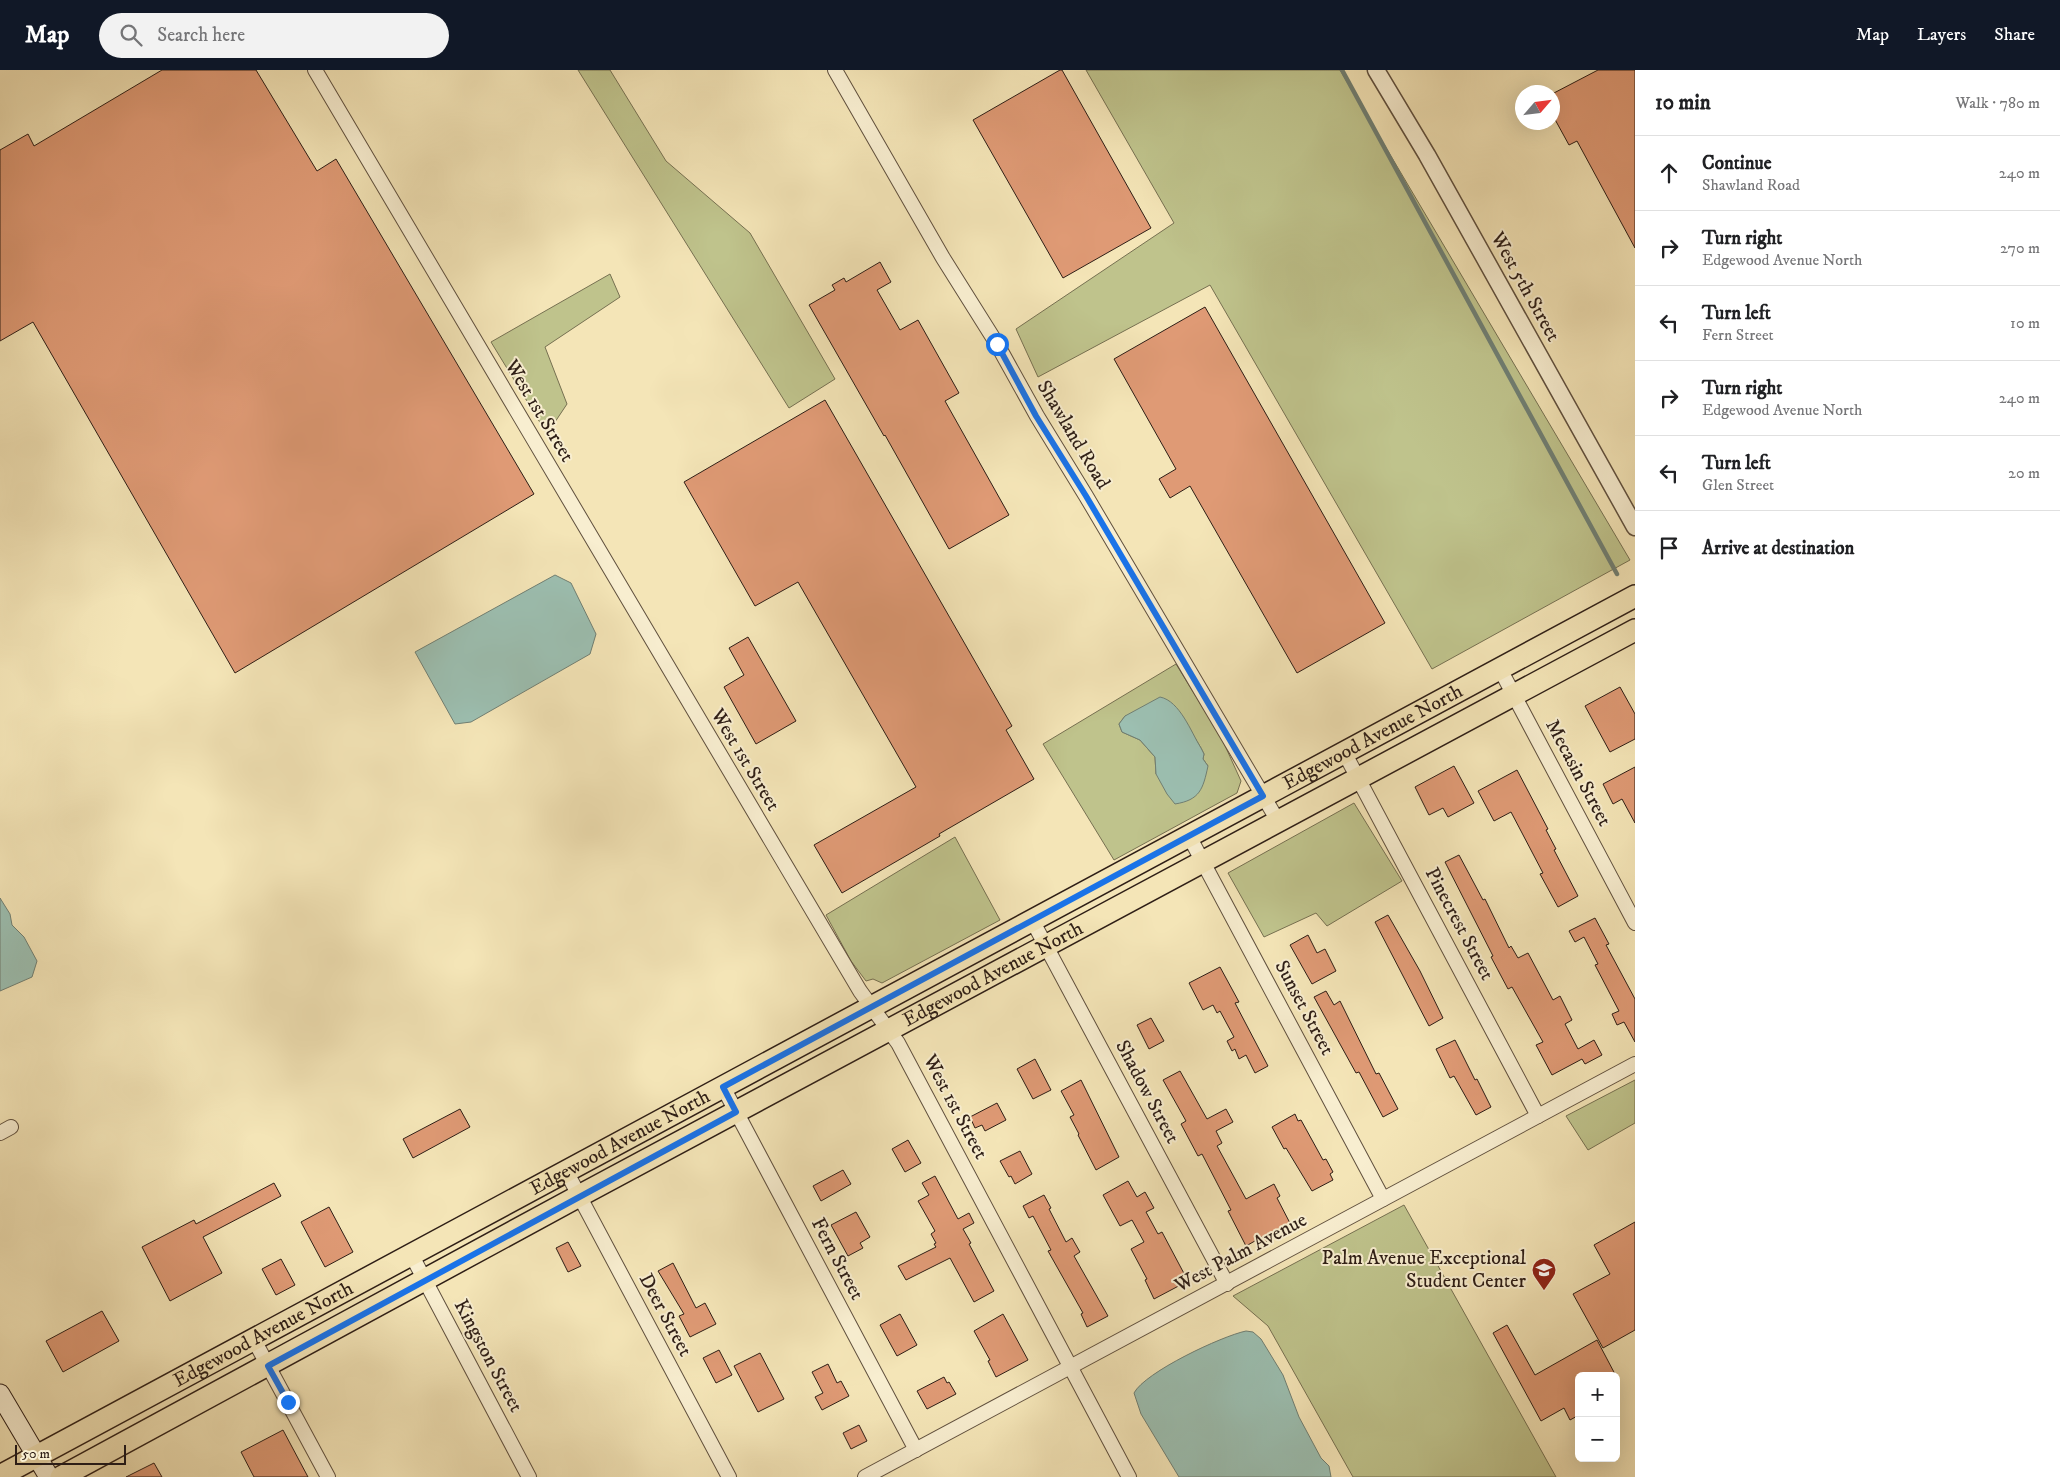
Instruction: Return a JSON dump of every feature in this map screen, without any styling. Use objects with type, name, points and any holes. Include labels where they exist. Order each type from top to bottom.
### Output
[{"type":"main road","name":"Edgewood Avenue North","points":[[0,1476],[253,1338],[566,1172],[1635,596]]},
{"type":"main road","name":"Edgewood Avenue North","points":[[61,1477],[579,1196],[1635,630]]},
{"type":"main road","points":[[0,1394],[49,1477]]},
{"type":"street","name":"West 1st Street","points":[[315,70],[870,1008],[903,1052],[1129,1477]]},
{"type":"street","name":"Shawland Road","points":[[835,70],[943,258],[997,344],[1036,416],[1090,502],[1278,821]]},
{"type":"street","name":"West 5th Street","points":[[1376,70],[1427,155],[1635,527]]},
{"type":"street","name":"Mecasin Street","points":[[1500,668],[1635,923]]},
{"type":"street","name":"Pinecrest Street","points":[[1344,752],[1538,1116]]},
{"type":"street","name":"Sunset Street","points":[[1189,836],[1383,1199]]},
{"type":"street","name":"Shadow Street","points":[[1032,920],[1227,1284]]},
{"type":"street","name":"West Palm Avenue","points":[[865,1477],[1635,1064]]},
{"type":"street","name":"Fern Street","points":[[723,1087],[916,1450]]},
{"type":"street","name":"Deer Street","points":[[566,1172],[728,1477]]},
{"type":"street","name":"Kingston Street","points":[[411,1254],[529,1477]]},
{"type":"street","points":[[253,1338],[328,1477]]},
{"type":"green space","points":[[578,70],[610,70],[666,161],[750,233],[835,379],[789,408]]},
{"type":"green space","points":[[1086,70],[1340,70],[1630,560],[1432,669],[1210,285],[1038,377],[1016,329],[1174,223]]},
{"type":"green space","points":[[610,274],[620,297],[545,347],[567,404],[547,434],[491,342]]},
{"type":"green space","points":[[1176,664],[1222,739],[1241,781],[1237,793],[1114,860],[1043,744]],"holes":[[[1180,713],[1204,754],[1203,759],[1208,766],[1156,774],[1155,757],[1140,740],[1122,732],[1119,724],[1125,716]]]},
{"type":"green space","points":[[1354,803],[1402,881],[1327,926],[1316,913],[1264,937],[1228,873]]},
{"type":"green space","points":[[955,837],[1000,920],[882,983],[873,979],[866,981],[851,961],[826,915]]},
{"type":"green space","points":[[1635,1080],[1635,1123],[1588,1150],[1566,1116]]},
{"type":"green space","points":[[1404,1205],[1556,1477],[1353,1477],[1268,1326],[1233,1296]]},
{"type":"shaded area","points":[[555,575],[571,583],[596,634],[590,654],[471,722],[455,724],[415,652]]},
{"type":"shaded area","points":[[1160,697],[1173,704],[1184,718],[1204,754],[1203,759],[1208,766],[1199,792],[1190,800],[1175,804],[1156,774],[1155,757],[1140,740],[1122,732],[1119,724],[1125,716]]},
{"type":"shaded area","points":[[0,898],[10,914],[12,925],[24,937],[37,961],[32,977],[0,991]]},
{"type":"shaded area","points":[[1246,1331],[1253,1332],[1261,1339],[1283,1375],[1299,1417],[1321,1458],[1329,1466],[1331,1477],[1179,1477],[1141,1414],[1134,1393],[1153,1375],[1203,1347]]},
{"type":"building","points":[[162,70],[256,70],[317,171],[336,159],[534,494],[235,673],[33,322],[0,341],[0,150],[28,134],[34,146]]},
{"type":"building","points":[[1062,70],[1151,228],[1063,278],[973,120]]},
{"type":"building","points":[[1598,70],[1635,70],[1635,248],[1577,141],[1569,145],[1560,129],[1560,90]]},
{"type":"building","points":[[880,262],[891,282],[877,290],[900,330],[918,320],[959,393],[945,401],[1009,515],[949,549],[809,305],[835,290],[832,285],[844,278],[846,282]]},
{"type":"building","points":[[1205,307],[1385,623],[1297,673],[1190,486],[1170,498],[1159,479],[1176,469],[1114,359]]},
{"type":"building","points":[[825,400],[1012,726],[1006,730],[1034,779],[842,893],[814,845],[916,787],[798,582],[755,606],[684,482]]},
{"type":"building","points":[[748,637],[796,721],[756,744],[724,687],[744,675],[729,648]]},
{"type":"building","points":[[1620,687],[1635,714],[1635,739],[1610,752],[1585,706]]},
{"type":"building","points":[[1454,766],[1474,803],[1448,817],[1443,808],[1429,815],[1415,787]]},
{"type":"building","points":[[1635,767],[1635,823],[1622,799],[1613,804],[1603,784]]},
{"type":"building","points":[[1517,770],[1548,829],[1546,830],[1556,849],[1554,850],[1578,896],[1558,907],[1540,874],[1543,873],[1511,812],[1494,821],[1478,791]]},
{"type":"building","points":[[1459,855],[1483,900],[1485,899],[1509,948],[1511,946],[1518,958],[1528,953],[1553,1000],[1560,996],[1572,1020],[1565,1024],[1578,1049],[1594,1040],[1602,1055],[1585,1064],[1582,1059],[1552,1075],[1536,1045],[1543,1042],[1512,987],[1508,989],[1445,862]]},
{"type":"building","points":[[1388,915],[1420,971],[1443,1018],[1429,1026],[1375,922]]},
{"type":"building","points":[[1595,918],[1609,944],[1606,945],[1635,999],[1635,1042],[1624,1022],[1617,1025],[1612,1014],[1619,1011],[1595,965],[1598,964],[1584,937],[1575,942],[1569,931]]},
{"type":"building","points":[[1308,935],[1317,953],[1325,949],[1336,971],[1312,984],[1290,945]]},
{"type":"building","points":[[1220,967],[1239,1002],[1235,1003],[1268,1066],[1255,1073],[1246,1055],[1239,1059],[1235,1049],[1232,1051],[1227,1041],[1234,1037],[1220,1011],[1217,1013],[1213,1005],[1203,1010],[1189,983]]},
{"type":"building","points":[[1326,991],[1334,1005],[1340,1001],[1376,1074],[1379,1073],[1398,1109],[1383,1117],[1359,1072],[1356,1073],[1314,997]]},
{"type":"building","points":[[1151,1018],[1164,1041],[1149,1049],[1137,1025]]},
{"type":"building","points":[[1455,1040],[1491,1107],[1476,1115],[1454,1076],[1450,1078],[1436,1049]]},
{"type":"building","points":[[1035,1059],[1051,1090],[1033,1099],[1017,1069]]},
{"type":"building","points":[[1180,1071],[1207,1119],[1226,1109],[1233,1122],[1216,1131],[1222,1143],[1217,1146],[1246,1199],[1274,1184],[1280,1196],[1277,1198],[1292,1227],[1265,1242],[1262,1237],[1246,1246],[1228,1211],[1231,1210],[1202,1154],[1198,1156],[1181,1124],[1186,1121],[1163,1080]]},
{"type":"building","points":[[1081,1080],[1119,1157],[1096,1170],[1070,1117],[1074,1115],[1061,1091]]},
{"type":"building","points":[[997,1103],[1006,1120],[985,1131],[982,1125],[975,1128],[970,1117]]},
{"type":"building","points":[[460,1109],[470,1127],[413,1158],[403,1139]]},
{"type":"building","points":[[1295,1114],[1298,1121],[1301,1120],[1323,1160],[1326,1159],[1333,1172],[1330,1174],[1333,1180],[1312,1191],[1272,1127]]},
{"type":"building","points":[[908,1140],[921,1163],[905,1172],[892,1149]]},
{"type":"building","points":[[1020,1151],[1032,1174],[1015,1184],[1000,1161]]},
{"type":"building","points":[[843,1170],[851,1184],[821,1201],[813,1186]]},
{"type":"building","points":[[935,1176],[958,1219],[969,1213],[974,1223],[963,1229],[994,1291],[974,1302],[950,1258],[906,1280],[898,1266],[936,1247],[931,1234],[935,1231],[918,1201],[929,1195],[922,1183]]},
{"type":"building","points":[[1128,1181],[1137,1197],[1145,1192],[1154,1208],[1146,1212],[1158,1234],[1162,1232],[1188,1281],[1154,1299],[1145,1280],[1147,1279],[1131,1249],[1144,1242],[1132,1220],[1120,1226],[1103,1195]]},
{"type":"building","points":[[274,1183],[281,1196],[203,1237],[222,1273],[170,1301],[142,1247],[194,1220],[196,1224]]},
{"type":"building","points":[[1044,1195],[1066,1242],[1072,1238],[1080,1252],[1074,1256],[1108,1316],[1087,1327],[1081,1314],[1083,1313],[1048,1251],[1051,1250],[1033,1216],[1029,1218],[1023,1206]]},
{"type":"building","points":[[329,1207],[353,1252],[325,1267],[301,1222]]},
{"type":"building","points":[[856,1212],[870,1237],[860,1243],[863,1248],[848,1256],[831,1225]]},
{"type":"building","points":[[1635,1222],[1635,1330],[1603,1348],[1573,1294],[1610,1274],[1594,1245]]},
{"type":"building","points":[[568,1242],[581,1266],[568,1272],[556,1248]]},
{"type":"building","points":[[281,1259],[295,1285],[276,1295],[262,1269]]},
{"type":"building","points":[[673,1263],[696,1308],[705,1303],[716,1324],[690,1337],[679,1316],[684,1314],[658,1271]]},
{"type":"building","points":[[102,1311],[119,1341],[63,1372],[46,1341]]},
{"type":"building","points":[[900,1314],[917,1345],[897,1356],[880,1325]]},
{"type":"building","points":[[1003,1314],[1028,1360],[996,1377],[988,1361],[990,1360],[974,1331]]},
{"type":"building","points":[[1507,1325],[1535,1375],[1597,1340],[1614,1372],[1575,1372],[1575,1417],[1570,1420],[1564,1408],[1541,1421],[1493,1333]]},
{"type":"building","points":[[719,1350],[732,1375],[716,1383],[703,1358]]},
{"type":"building","points":[[760,1353],[784,1399],[758,1412],[734,1366]]},
{"type":"building","points":[[828,1364],[837,1383],[841,1381],[849,1396],[822,1410],[815,1397],[823,1393],[812,1372]]},
{"type":"building","points":[[944,1377],[956,1394],[927,1409],[917,1391]]},
{"type":"building","points":[[859,1425],[867,1441],[851,1449],[843,1433]]},
{"type":"building","points":[[283,1430],[308,1477],[254,1477],[241,1452]]},
{"type":"building","points":[[154,1463],[162,1477],[126,1477]]},
{"type":"waterway","points":[[1342,70],[1617,574]]},
{"type":"place","name":"Palm Avenue Exceptional Student Center","points":[[1544,1291]]},
{"type":"route","points":[[288,1402],[268,1366],[736,1112],[723,1087],[1263,796],[1086,496],[1036,416],[997,344]]}]
